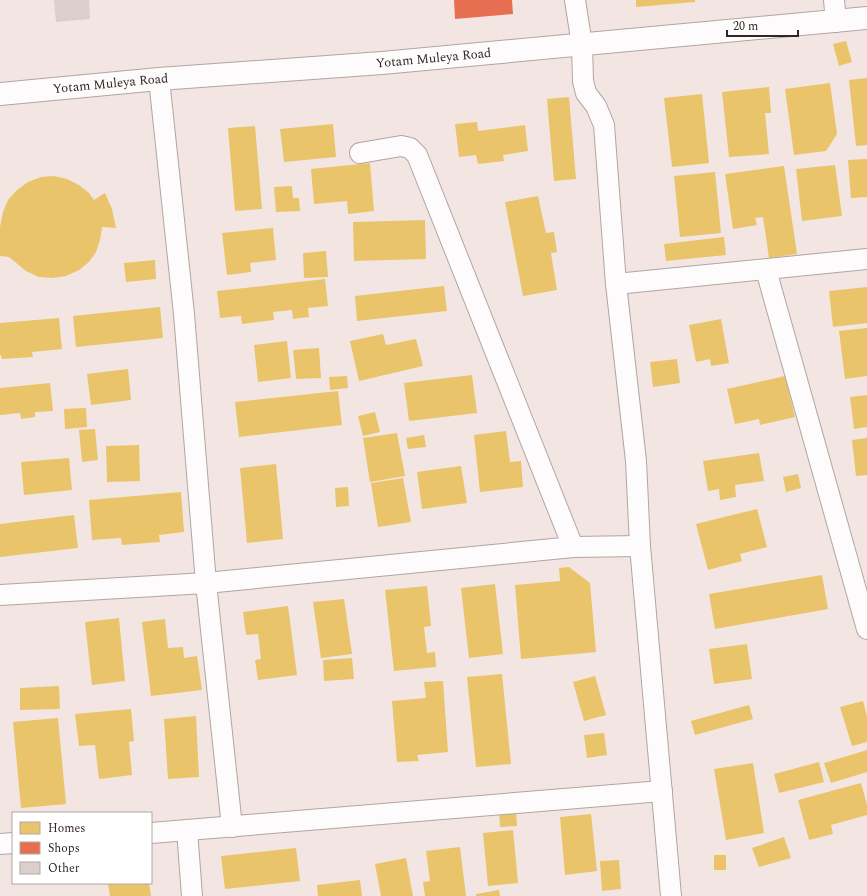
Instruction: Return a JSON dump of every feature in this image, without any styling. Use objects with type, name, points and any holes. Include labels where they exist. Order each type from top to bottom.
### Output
[{"type":"street","points":[[575,0],[582,45],[583,81],[586,92],[596,106],[604,125],[616,284],[636,460],[640,546],[671,896]]},
{"type":"street","points":[[834,0],[836,22]]},
{"type":"street","name":"Yotam Muleya Road","points":[[0,94],[382,63],[867,18]]},
{"type":"street","points":[[159,80],[184,314],[206,582],[232,827]]},
{"type":"street","points":[[360,153],[401,146],[410,148],[417,155],[573,547]]},
{"type":"street","points":[[616,284],[867,259]]},
{"type":"street","points":[[766,270],[867,629]]},
{"type":"street","points":[[0,595],[206,582],[573,547],[640,546]]},
{"type":"street","points":[[152,833],[662,791]]},
{"type":"street","points":[[188,830],[192,896]]},
{"type":"street","points":[[0,844],[12,843]]},
{"type":"building: Homes","points":[[636,0],[695,0],[695,2],[636,7]]},
{"type":"building: Homes","points":[[846,41],[852,62],[839,66],[833,44]]},
{"type":"building: Homes","points":[[867,78],[867,145],[856,146],[849,80]]},
{"type":"building: Homes","points":[[830,83],[837,134],[826,151],[794,155],[785,89]]},
{"type":"building: Homes","points":[[769,87],[771,113],[765,113],[769,154],[729,157],[722,92]]},
{"type":"building: Homes","points":[[702,94],[709,163],[672,167],[664,98]]},
{"type":"building: Homes","points":[[569,97],[576,179],[554,181],[547,99]]},
{"type":"building: Homes","points":[[477,122],[478,131],[525,125],[528,151],[503,155],[504,161],[478,164],[476,155],[459,157],[455,124]]},
{"type":"building: Homes","points":[[333,124],[336,157],[284,162],[280,129]]},
{"type":"building: Homes","points":[[255,126],[262,209],[235,211],[228,128]]},
{"type":"building: Homes","points":[[867,159],[867,197],[851,198],[848,160]]},
{"type":"building: Homes","points":[[370,163],[374,211],[348,214],[347,201],[314,204],[311,169]]},
{"type":"building: Homes","points":[[835,165],[842,216],[802,221],[796,169]]},
{"type":"building: Homes","points":[[784,166],[797,254],[769,258],[763,217],[755,218],[757,225],[733,229],[725,174]]},
{"type":"building: Homes","points":[[715,172],[721,233],[680,237],[674,176]]},
{"type":"building: Homes","points":[[54,176],[67,179],[79,185],[89,193],[94,200],[105,193],[112,209],[116,228],[102,227],[96,252],[89,262],[79,270],[66,276],[53,278],[39,277],[26,271],[9,257],[0,256],[0,227],[3,212],[8,200],[17,190],[28,182],[41,177]]},
{"type":"building: Homes","points":[[292,186],[293,198],[299,198],[300,211],[276,212],[274,187]]},
{"type":"building: Homes","points":[[538,196],[546,233],[554,232],[557,252],[551,253],[557,290],[523,296],[505,202]]},
{"type":"building: Homes","points":[[425,220],[426,259],[354,261],[353,222]]},
{"type":"building: Homes","points":[[273,228],[276,260],[250,263],[251,272],[227,275],[222,233]]},
{"type":"building: Homes","points":[[724,237],[726,255],[666,261],[664,244]]},
{"type":"building: Homes","points":[[326,251],[328,277],[304,278],[303,253]]},
{"type":"building: Homes","points":[[155,260],[156,279],[126,282],[124,263]]},
{"type":"building: Homes","points":[[325,279],[328,306],[308,308],[309,317],[293,319],[292,310],[273,312],[274,320],[242,324],[241,316],[220,318],[217,291]]},
{"type":"building: Homes","points":[[444,286],[447,311],[357,321],[355,296]]},
{"type":"building: Homes","points":[[867,287],[867,323],[833,327],[829,291]]},
{"type":"building: Homes","points":[[160,307],[163,338],[76,347],[73,316]]},
{"type":"building: Homes","points":[[59,318],[62,349],[32,352],[33,357],[2,359],[0,355],[0,323]]},
{"type":"building: Homes","points":[[721,319],[729,363],[711,366],[710,359],[696,362],[689,325]]},
{"type":"building: Homes","points":[[867,328],[867,376],[845,379],[839,331]]},
{"type":"building: Homes","points":[[383,334],[386,345],[416,339],[423,366],[359,381],[350,341]]},
{"type":"building: Homes","points":[[287,341],[291,378],[258,382],[254,345]]},
{"type":"building: Homes","points":[[319,348],[321,378],[296,379],[293,350]]},
{"type":"building: Homes","points":[[677,359],[680,383],[653,387],[650,362]]},
{"type":"building: Homes","points":[[128,369],[131,400],[91,405],[87,374]]},
{"type":"building: Homes","points":[[472,375],[477,413],[409,421],[404,383]]},
{"type":"building: Homes","points":[[347,376],[348,388],[330,390],[329,377]]},
{"type":"building: Homes","points":[[785,376],[795,417],[760,425],[759,419],[735,424],[727,389]]},
{"type":"building: Homes","points":[[50,383],[53,411],[35,412],[35,417],[21,419],[20,413],[0,415],[0,388]]},
{"type":"building: Homes","points":[[338,391],[342,425],[239,437],[235,402]]},
{"type":"building: Homes","points":[[867,395],[867,427],[854,429],[850,397]]},
{"type":"building: Homes","points":[[86,408],[87,427],[65,429],[64,409]]},
{"type":"building: Homes","points":[[375,412],[380,432],[363,436],[358,416]]},
{"type":"building: Homes","points":[[95,429],[98,460],[82,462],[79,430]]},
{"type":"building: Homes","points":[[506,431],[510,462],[521,461],[523,487],[480,492],[474,435]]},
{"type":"building: Homes","points":[[397,433],[405,476],[370,482],[363,438]]},
{"type":"building: Homes","points":[[424,435],[426,447],[408,449],[406,438]]},
{"type":"building: Homes","points":[[867,438],[867,475],[856,476],[852,440]]},
{"type":"building: Homes","points":[[139,445],[140,481],[107,482],[106,446]]},
{"type":"building: Homes","points":[[759,453],[764,481],[735,485],[736,497],[720,500],[719,489],[708,491],[703,461]]},
{"type":"building: Homes","points":[[69,458],[72,490],[24,495],[21,462]]},
{"type":"building: Homes","points":[[276,464],[283,539],[247,543],[240,468]]},
{"type":"building: Homes","points":[[461,466],[467,503],[422,509],[417,472]]},
{"type":"building: Homes","points":[[798,474],[801,488],[786,492],[783,477]]},
{"type":"building: Homes","points":[[403,478],[411,522],[378,527],[371,483]]},
{"type":"building: Homes","points":[[348,487],[349,506],[336,507],[335,488]]},
{"type":"building: Homes","points":[[181,492],[184,532],[159,535],[160,542],[122,545],[121,538],[92,540],[89,500]]},
{"type":"building: Homes","points":[[757,509],[767,547],[740,554],[742,561],[708,570],[696,524]]},
{"type":"building: Homes","points":[[74,515],[78,548],[0,557],[0,524]]},
{"type":"building: Homes","points":[[569,567],[590,583],[596,652],[521,659],[515,585],[560,581],[559,568]]},
{"type":"building: Homes","points":[[822,575],[828,609],[715,629],[709,594]]},
{"type":"building: Homes","points":[[495,584],[503,654],[469,658],[461,588]]},
{"type":"building: Homes","points":[[427,586],[431,626],[424,627],[427,653],[435,652],[436,667],[394,671],[385,590]]},
{"type":"building: Homes","points":[[344,599],[352,654],[321,658],[313,602]]},
{"type":"building: Homes","points":[[288,606],[297,675],[258,680],[255,660],[261,659],[258,634],[246,635],[243,612]]},
{"type":"building: Homes","points":[[119,618],[125,681],[92,685],[85,622]]},
{"type":"building: Homes","points":[[165,619],[168,648],[183,647],[184,658],[197,656],[202,690],[151,696],[142,622]]},
{"type":"building: Homes","points":[[747,644],[752,679],[714,684],[709,649]]},
{"type":"building: Homes","points":[[352,658],[354,679],[324,681],[323,660]]},
{"type":"building: Homes","points":[[502,674],[511,764],[476,767],[467,677]]},
{"type":"building: Homes","points":[[595,676],[606,715],[584,721],[573,682]]},
{"type":"building: Homes","points":[[443,681],[448,752],[417,755],[419,761],[397,762],[392,701],[426,698],[424,682]]},
{"type":"building: Homes","points":[[59,686],[60,709],[20,710],[20,688]]},
{"type":"building: Homes","points":[[863,701],[867,716],[867,742],[852,746],[840,707]]},
{"type":"building: Homes","points":[[749,705],[753,719],[695,735],[691,721]]},
{"type":"building: Homes","points":[[131,709],[134,741],[129,742],[132,775],[99,779],[95,745],[79,746],[75,714]]},
{"type":"building: Homes","points":[[196,716],[199,777],[168,779],[164,719]]},
{"type":"building: Homes","points":[[58,718],[66,804],[21,808],[13,722]]},
{"type":"building: Homes","points":[[604,733],[607,755],[587,758],[584,735]]},
{"type":"building: Homes","points":[[867,750],[867,772],[831,783],[824,763]]},
{"type":"building: Homes","points":[[819,762],[824,782],[779,793],[774,774]]},
{"type":"building: Homes","points":[[753,763],[764,833],[726,840],[714,769]]},
{"type":"building: Homes","points":[[861,783],[867,805],[867,815],[831,825],[833,834],[809,840],[798,800]]},
{"type":"building: Homes","points":[[516,811],[517,826],[500,827],[499,812]]},
{"type":"building: Homes","points":[[591,814],[597,871],[565,875],[560,817]]},
{"type":"building: Homes","points":[[513,830],[518,883],[488,886],[483,833]]},
{"type":"building: Homes","points":[[784,837],[791,858],[759,867],[752,848]]},
{"type":"building: Homes","points":[[460,847],[466,896],[425,896],[423,882],[430,881],[426,851]]},
{"type":"building: Homes","points":[[296,848],[300,881],[225,889],[221,856]]},
{"type":"building: Homes","points":[[714,855],[726,855],[726,870],[714,870]]},
{"type":"building: Homes","points":[[406,858],[413,896],[381,896],[375,864]]},
{"type":"building: Homes","points":[[619,860],[621,889],[602,891],[600,861]]},
{"type":"building: Homes","points":[[360,880],[362,896],[318,896],[317,885]]},
{"type":"building: Homes","points":[[108,884],[149,884],[151,896],[110,896]]},
{"type":"building: Homes","points":[[499,890],[500,896],[476,896],[476,894]]},
{"type":"building: Shops","points":[[454,0],[512,0],[513,14],[455,19]]},
{"type":"building: Other","points":[[54,0],[89,0],[90,19],[56,22]]}]
